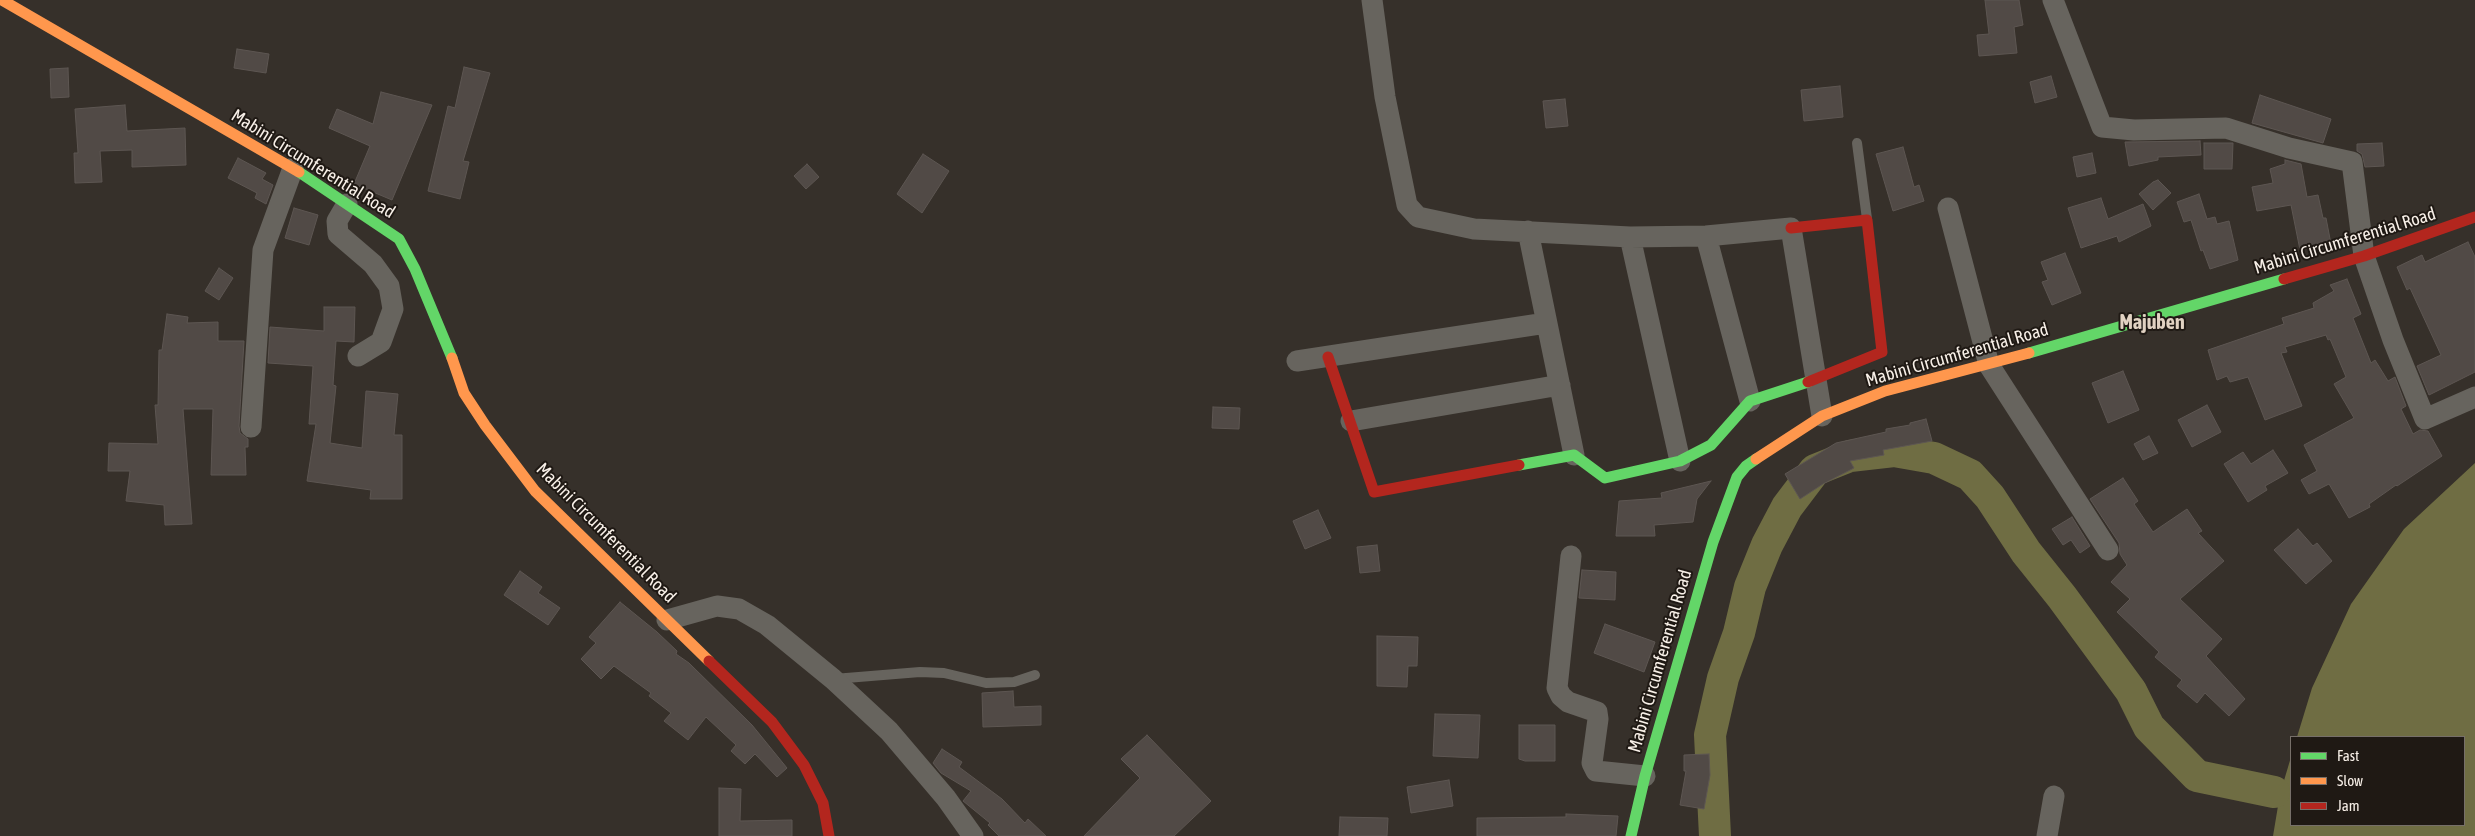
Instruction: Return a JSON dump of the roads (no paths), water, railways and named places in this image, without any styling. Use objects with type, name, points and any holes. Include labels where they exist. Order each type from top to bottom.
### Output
[{"type":"main road","name":"Mabini Circumferential Road","points":[[2,0],[293,168],[399,239],[415,269],[446,341],[464,393],[485,425],[535,491],[772,722],[804,765],[823,803],[829,836]]},
{"type":"main road","name":"Mabini Circumferential Road","points":[[1631,836],[1645,776],[1713,542],[1737,477],[1746,466],[1822,416],[1885,390],[1989,365],[2364,256],[2475,217]]},
{"type":"main road","points":[[1328,357],[1374,492],[1574,455],[1605,478],[1680,461],[1711,445],[1750,401],[1815,380],[1882,352],[1867,220],[1791,228]]},
{"type":"street","points":[[1372,0],[1385,97],[1407,205],[1418,217],[1474,229],[1630,236],[1706,236],[1791,228],[1822,416]]},
{"type":"street","points":[[2054,0],[2102,127],[2134,130],[2226,128],[2289,148],[2352,162],[2364,256],[2393,340],[2425,419],[2475,397]]},
{"type":"street","points":[[251,427],[263,250],[293,168]]},
{"type":"street","points":[[347,204],[337,221],[338,234],[378,271],[389,286],[394,309],[380,342],[358,356]]},
{"type":"street","points":[[1948,208],[1989,365],[2108,550]]},
{"type":"street","points":[[1528,230],[1574,455]]},
{"type":"street","points":[[1630,236],[1680,461]]},
{"type":"street","points":[[1706,236],[1750,401]]},
{"type":"street","points":[[1296,361],[1546,323]]},
{"type":"street","points":[[1351,421],[1560,385]]},
{"type":"street","points":[[1571,556],[1557,688],[1561,696],[1568,702],[1597,712],[1598,719],[1592,763],[1596,771],[1645,776]]},
{"type":"street","points":[[667,620],[717,606],[739,608],[767,625],[832,679],[889,731],[946,798],[973,836]]},
{"type":"street","points":[[2047,836],[2054,796]]},
{"type":"lane","points":[[1857,143],[1867,220]]},
{"type":"lane","points":[[832,679],[920,672],[944,673],[986,683],[1014,682],[1035,675]]},
{"type":"waterway","points":[[1715,836],[1710,735],[1723,678],[1739,633],[1750,587],[1767,545],[1787,507],[1815,470],[1850,456],[1894,451],[1934,458],[1970,475],[1990,497],[2026,552],[2062,597],[2131,691],[2149,727],[2197,776],[2274,792]]},
{"type":"district","name":"Majuben","points":[[2152,323]]}]
